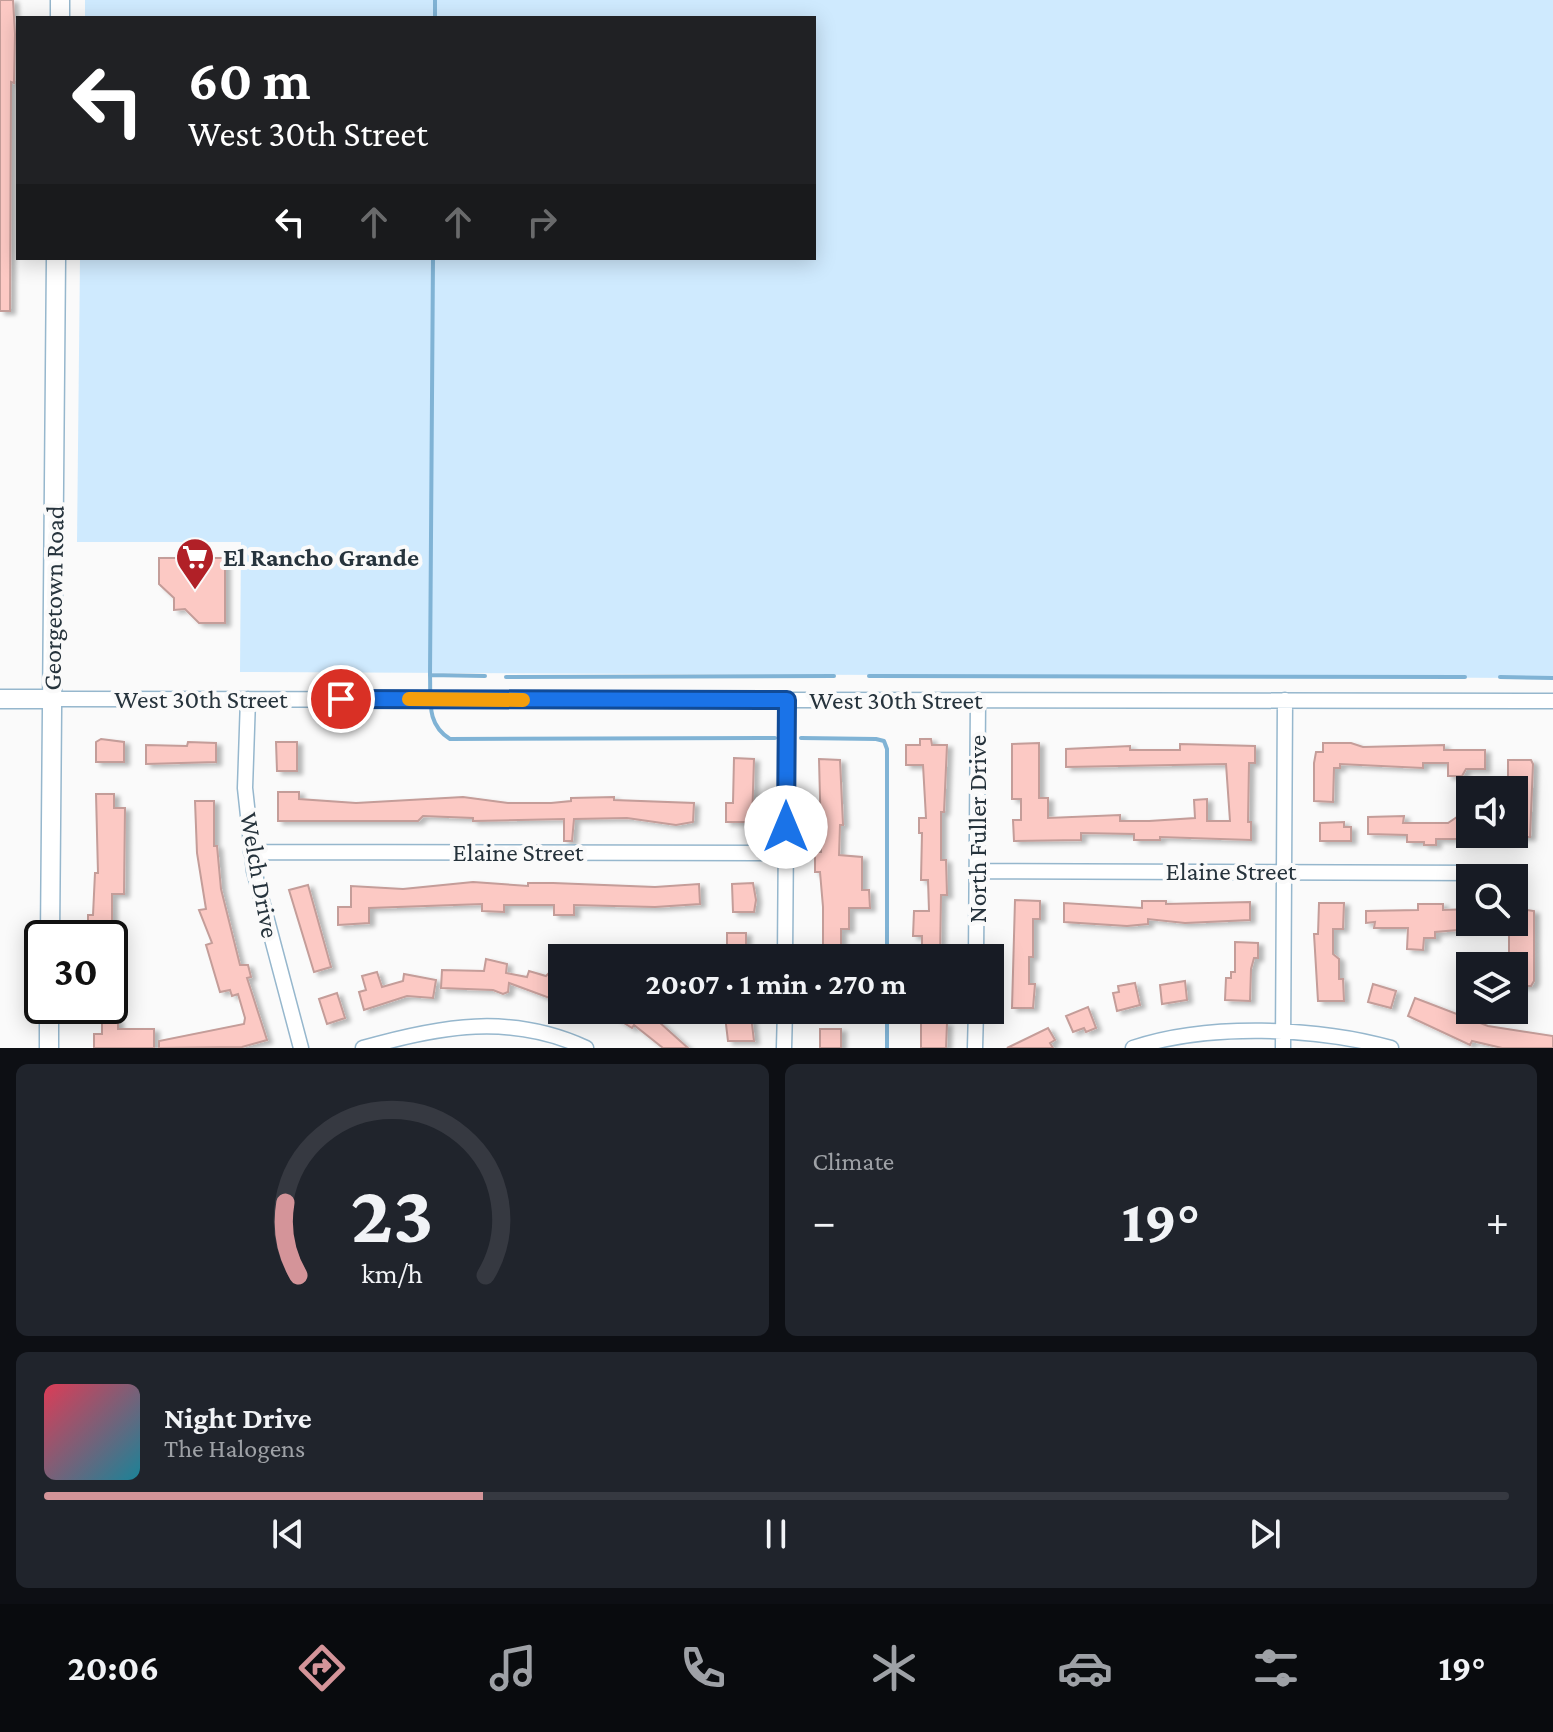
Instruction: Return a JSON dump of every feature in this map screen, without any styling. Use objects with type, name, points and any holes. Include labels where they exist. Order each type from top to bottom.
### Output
[{"type":"main road","name":"Georgetown Road","points":[[50,920],[56,260]]},
{"type":"main road","name":"West 30th Street","points":[[0,699],[51,699]]},
{"type":"main road","points":[[49,1024],[49,1048]]},
{"type":"street","name":"West 30th Street","points":[[51,699],[1553,701]]},
{"type":"street","name":"Welch Drive","points":[[248,699],[245,788],[251,852],[263,916],[301,1048]]},
{"type":"street","points":[[785,944],[787,700]]},
{"type":"street","name":"North Fuller Drive","points":[[976,944],[978,700]]},
{"type":"street","points":[[1283,1041],[1285,700]]},
{"type":"street","name":"Elaine Street","points":[[251,852],[786,853]]},
{"type":"street","name":"Elaine Street","points":[[977,871],[1456,873]]},
{"type":"street","points":[[784,1048],[785,1024]]},
{"type":"street","points":[[975,1048],[976,1024]]},
{"type":"street","points":[[363,1048],[418,1032],[475,1025],[539,1031],[586,1048]]},
{"type":"street","points":[[1133,1048],[1193,1035],[1283,1041],[1353,1039],[1391,1048]]},
{"type":"shaded area","points":[[85,0],[1553,0],[1553,678],[240,672],[241,542],[77,542],[80,260],[816,260],[816,16],[85,16]]},
{"type":"building","points":[[0,0],[13,0],[15,34],[14,83],[11,82],[10,311],[0,311]]},
{"type":"building","name":"El Rancho Grande","points":[[159,558],[225,558],[225,623],[199,623],[185,609],[174,610],[174,598],[159,584]]},
{"type":"building","points":[[101,739],[124,742],[124,762],[96,762],[96,742]]},
{"type":"building","points":[[920,739],[931,739],[932,745],[947,745],[944,812],[941,812],[941,860],[946,860],[947,895],[941,895],[940,944],[922,944],[922,936],[913,936],[914,911],[929,911],[928,880],[921,880],[922,833],[919,833],[919,818],[926,818],[923,765],[906,765],[906,745],[920,745]]},
{"type":"building","points":[[188,742],[216,743],[216,762],[146,764],[146,745],[187,746]]},
{"type":"building","points":[[276,742],[297,742],[297,771],[277,771]]},
{"type":"building","points":[[1039,743],[1039,798],[1048,798],[1048,818],[1120,815],[1120,821],[1195,818],[1194,800],[1207,799],[1207,821],[1230,821],[1226,764],[1066,767],[1066,749],[1130,746],[1130,750],[1180,750],[1180,744],[1255,746],[1255,763],[1249,763],[1248,822],[1251,822],[1251,840],[1160,837],[1160,840],[1134,840],[1134,834],[1081,833],[1081,840],[1014,841],[1013,820],[1021,820],[1021,799],[1012,799],[1012,744]]},
{"type":"building","points":[[1323,743],[1351,743],[1363,747],[1444,745],[1444,750],[1485,750],[1485,769],[1466,769],[1462,776],[1448,776],[1448,763],[1423,763],[1423,768],[1340,764],[1340,768],[1334,768],[1333,802],[1314,801],[1316,752],[1323,752]]},
{"type":"building","points":[[734,758],[754,759],[752,822],[726,822],[726,803],[733,803]]},
{"type":"building","points":[[819,759],[840,760],[843,825],[840,825],[839,855],[862,857],[862,890],[869,890],[870,908],[849,908],[849,929],[841,929],[841,944],[823,944],[820,872],[815,872],[815,852],[821,852]]},
{"type":"building","points":[[1508,760],[1531,760],[1530,837],[1528,776],[1508,776]]},
{"type":"building","points":[[278,792],[299,792],[299,799],[356,803],[463,797],[508,803],[551,803],[571,801],[571,798],[614,797],[614,800],[694,803],[693,822],[676,825],[627,818],[574,819],[572,841],[564,841],[564,819],[473,821],[473,818],[423,816],[418,821],[278,821]]},
{"type":"building","points":[[96,794],[114,794],[114,808],[125,808],[124,894],[112,894],[112,920],[88,920],[88,915],[93,915],[95,873],[98,873]]},
{"type":"building","points":[[195,801],[214,801],[214,846],[217,846],[221,889],[240,965],[248,965],[251,977],[247,978],[267,1040],[242,1047],[159,1048],[159,1041],[244,1024],[245,1018],[238,994],[232,996],[230,990],[220,992],[206,945],[212,943],[199,910],[206,909],[197,853]]},
{"type":"building","points":[[1404,816],[1403,823],[1448,823],[1456,818],[1456,839],[1436,839],[1436,845],[1424,845],[1424,842],[1407,842],[1407,835],[1368,834],[1368,817]]},
{"type":"building","points":[[1344,822],[1344,827],[1351,827],[1351,841],[1320,841],[1320,823]]},
{"type":"building","points":[[473,882],[528,886],[528,883],[655,887],[699,884],[700,904],[655,907],[574,905],[574,915],[554,915],[554,905],[504,905],[504,912],[482,911],[482,904],[369,908],[369,923],[338,925],[338,907],[351,907],[351,886],[403,889]]},
{"type":"building","points":[[753,883],[756,900],[754,912],[733,912],[732,884]]},
{"type":"building","points":[[308,885],[331,967],[314,972],[289,890]]},
{"type":"building","points":[[1015,900],[1040,901],[1040,919],[1033,919],[1033,957],[1029,957],[1029,984],[1035,984],[1033,1008],[1012,1008]]},
{"type":"building","points":[[1142,901],[1166,901],[1166,904],[1250,902],[1250,920],[1185,923],[1148,919],[1148,924],[1127,926],[1064,922],[1064,903],[1142,908]]},
{"type":"building","points":[[1319,903],[1344,903],[1343,929],[1333,929],[1333,954],[1339,959],[1344,1001],[1318,1001],[1314,934],[1318,934]]},
{"type":"building","points":[[1418,904],[1443,904],[1443,910],[1456,910],[1456,930],[1435,932],[1435,938],[1424,938],[1423,950],[1407,949],[1408,928],[1374,928],[1375,922],[1366,923],[1366,911],[1418,910]]},
{"type":"building","points":[[1528,910],[1534,911],[1534,981],[1531,986],[1528,986],[1528,952],[1509,952],[1509,936],[1528,936]]},
{"type":"building","points":[[727,933],[746,933],[746,944],[727,944]]},
{"type":"building","points":[[1235,942],[1258,943],[1258,958],[1254,958],[1251,969],[1250,1001],[1225,1000],[1226,978],[1231,978],[1231,972],[1235,972]]},
{"type":"building","points":[[486,959],[507,964],[506,973],[527,977],[529,971],[548,974],[548,997],[509,983],[508,992],[503,994],[493,990],[441,988],[442,970],[484,971]]},
{"type":"building","points":[[377,972],[382,987],[403,981],[404,974],[436,980],[433,998],[407,996],[364,1010],[359,992],[366,990],[362,976]]},
{"type":"building","points":[[1185,981],[1187,1000],[1162,1004],[1160,985]]},
{"type":"building","points":[[1135,983],[1140,1005],[1117,1011],[1113,993],[1119,992],[1118,986]]},
{"type":"building","points":[[1373,984],[1396,991],[1391,1008],[1368,1002]]},
{"type":"building","points":[[337,993],[345,1018],[327,1024],[319,999]]},
{"type":"building","points":[[1415,998],[1456,1014],[1456,1024],[1483,1024],[1553,1036],[1553,1048],[1502,1048],[1472,1041],[1470,1045],[1408,1016]]},
{"type":"building","points":[[1088,1007],[1096,1028],[1073,1032],[1066,1016]]},
{"type":"building","points":[[102,1024],[118,1024],[118,1029],[154,1029],[154,1048],[94,1048],[94,1034],[102,1034]]},
{"type":"building","points":[[626,1024],[661,1024],[688,1048],[663,1048],[634,1025],[632,1028]]},
{"type":"building","points":[[726,1024],[752,1024],[754,1041],[728,1041]]},
{"type":"building","points":[[921,1024],[947,1024],[946,1048],[921,1048]]},
{"type":"building","points":[[1048,1028],[1055,1040],[1050,1043],[1053,1048],[1007,1048]]},
{"type":"building","points":[[820,1029],[841,1029],[841,1048],[820,1048]]},
{"type":"waterway","points":[[435,0],[435,16]]},
{"type":"waterway","points":[[433,260],[430,703],[433,719],[442,733],[450,739],[775,738]]},
{"type":"waterway","points":[[430,675],[485,676]]},
{"type":"waterway","points":[[506,677],[834,676]]},
{"type":"waterway","points":[[869,676],[1465,677]]},
{"type":"waterway","points":[[1500,677],[1553,678]]},
{"type":"waterway","points":[[801,738],[884,741],[887,749],[887,944]]},
{"type":"waterway","points":[[887,1024],[887,1048]]},
{"type":"slow traffic","points":[[409,699],[523,700]]},
{"type":"place","name":"El Rancho Grande","points":[[195,591]]},
{"type":"route","points":[[341,699],[787,700],[786,827]]}]
